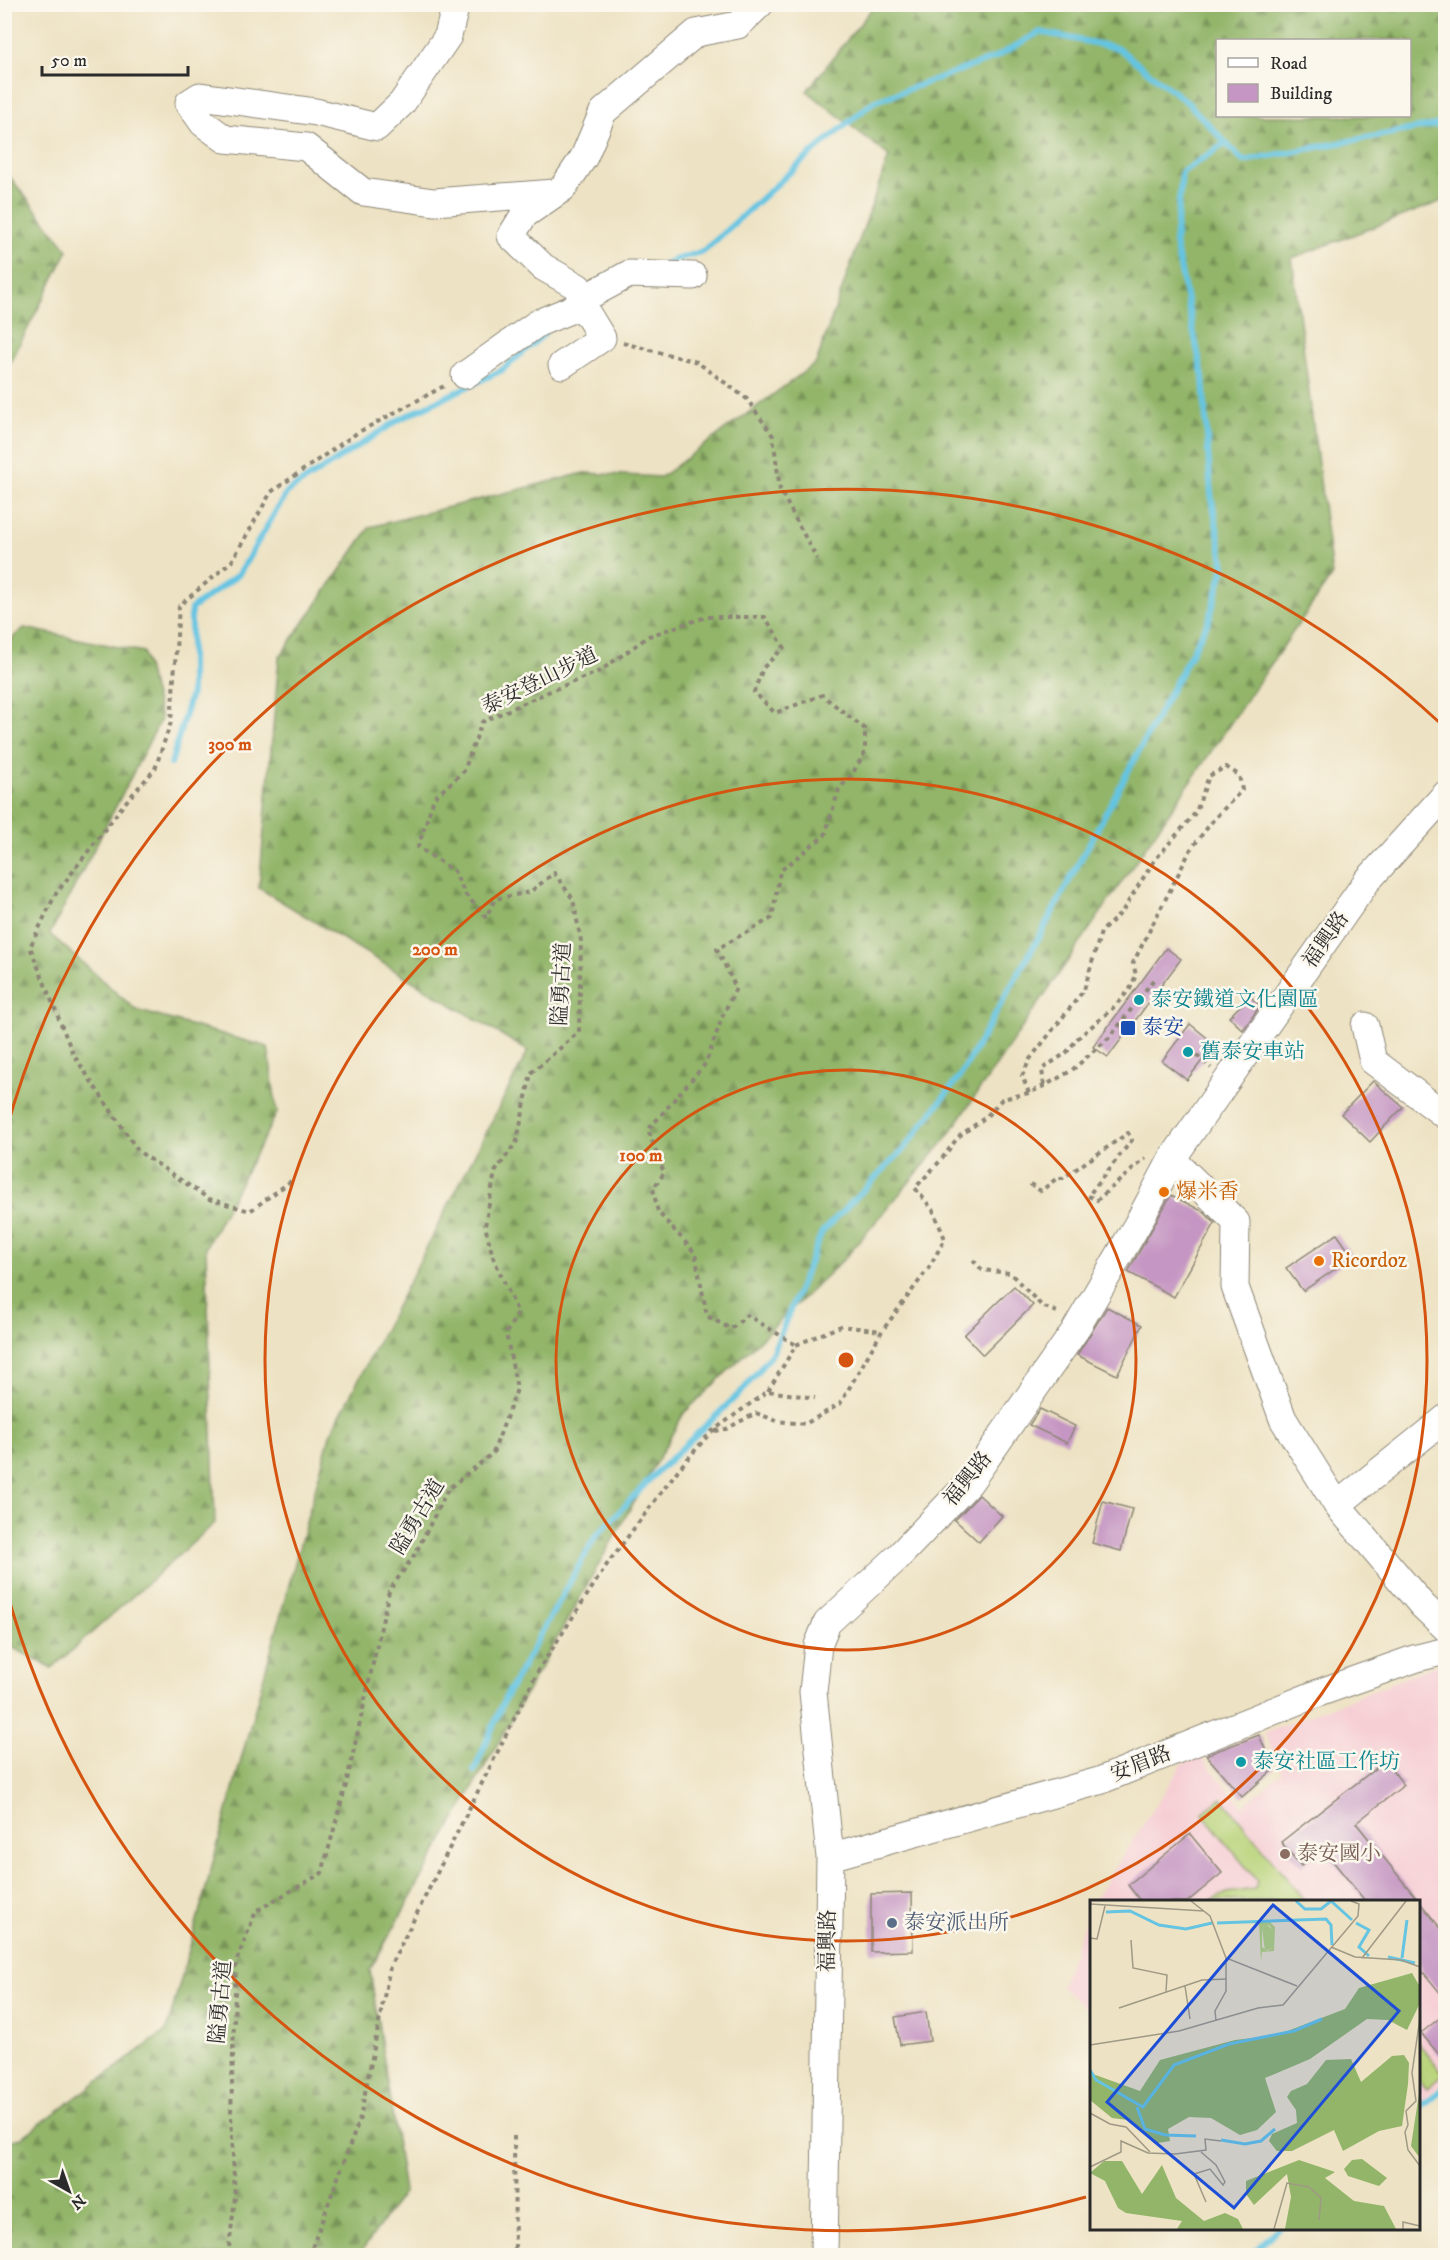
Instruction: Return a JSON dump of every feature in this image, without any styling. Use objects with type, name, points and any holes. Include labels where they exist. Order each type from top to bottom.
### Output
[{"type":"street","points":[[456,4],[448,36],[402,103],[377,127],[316,112],[200,96],[189,102],[203,123],[225,139],[306,147],[363,192],[434,202],[555,193]]},
{"type":"street","points":[[562,365],[602,338],[581,302],[578,287],[543,267],[511,236],[524,215],[563,188],[584,156],[603,112],[696,33],[738,25],[760,4]]},
{"type":"street","points":[[465,375],[538,323],[581,302],[628,274],[693,276]]},
{"type":"street","name":"福興路","points":[[824,2256],[830,1857],[813,1692],[818,1646],[827,1623],[898,1557],[969,1482],[1080,1321],[1137,1225],[1171,1161],[1367,881],[1446,794]]},
{"type":"street","points":[[1365,1026],[1373,1061],[1446,1116]]},
{"type":"street","points":[[1171,1161],[1236,1222],[1235,1287],[1283,1419],[1336,1505],[1422,1605],[1446,1628]]},
{"type":"street","points":[[1336,1505],[1446,1418]]},
{"type":"street","name":"安眉路","points":[[830,1857],[1099,1781],[1320,1692],[1446,1650]]},
{"type":"path","points":[[602,338],[697,362],[747,399],[773,436],[780,490],[817,560]]},
{"type":"path","points":[[291,1181],[250,1210],[209,1199],[138,1151],[73,1054],[30,946],[55,896],[124,804],[155,769],[171,722],[178,606],[232,561],[271,492],[357,433],[465,375]]},
{"type":"path","name":"泰安登山步道","points":[[464,771],[482,722],[600,671],[649,636],[706,617],[765,617],[784,647],[763,668],[754,692],[775,712],[822,695],[865,729],[865,752],[851,776],[839,789],[825,835],[780,871],[772,918],[717,949],[736,988],[723,1015],[706,1063],[648,1130],[664,1173],[653,1189],[658,1212],[695,1253],[707,1316],[730,1329],[747,1316],[796,1345]]},
{"type":"path","points":[[1029,1093],[1022,1076],[1030,1059],[1084,990],[1101,932],[1121,913],[1154,861],[1196,812],[1209,776],[1226,767],[1239,775],[1242,790],[1214,819],[1191,849],[1133,963],[1136,975],[1130,989],[1113,1008],[1078,1038],[1066,1053],[1042,1069],[1044,1086]]},
{"type":"path","name":"隘勇古道","points":[[228,2256],[235,2198],[231,2114],[236,1962],[256,1911],[322,1873],[346,1785],[389,1591],[416,1554],[448,1489],[493,1453],[518,1389],[506,1333],[518,1313],[493,1257],[485,1226],[495,1172],[518,1141],[531,1073],[579,1032],[580,941],[573,899],[554,873],[530,892],[495,899],[486,917],[465,894],[454,871],[418,847],[434,798],[464,771]]},
{"type":"path","points":[[711,1432],[726,1429],[756,1413],[777,1421],[805,1425],[840,1404],[882,1331],[928,1269],[945,1239],[933,1210],[915,1188],[941,1160],[958,1137],[986,1117],[1002,1099],[1029,1093],[1071,1071],[1111,1036],[1154,979]]},
{"type":"path","points":[[1030,1184],[1041,1191],[1128,1133],[1132,1140],[1088,1196],[1097,1200],[1151,1154],[1171,1161]]},
{"type":"path","points":[[973,1260],[982,1270],[1010,1273],[1042,1306],[1080,1321]]},
{"type":"path","points":[[309,2256],[360,2118],[390,1967],[539,1669],[608,1563],[678,1470],[711,1432],[768,1391],[796,1345],[841,1326],[882,1331]]},
{"type":"path","points":[[768,1391],[815,1398]]},
{"type":"path","points":[[514,2136],[515,2256]]},
{"type":"shaded area","name":"泰安國小","points":[[1445,1662],[1445,2082],[1420,2102],[1420,1900],[1094,1900],[1182,1764],[1201,1757],[1243,1806],[1282,1772],[1264,1733]]},
{"type":"shaded area","points":[[1090,1907],[1090,2012],[1061,1987]]},
{"type":"green space","points":[[1445,5],[1445,200],[1292,258],[1332,575],[945,1140],[846,1257],[684,1413],[370,1970],[404,2191],[359,2255],[5,2255],[5,2142],[21,2138],[167,2030],[330,1435],[528,1051],[259,888],[279,658],[370,527],[584,473],[661,477],[816,363],[889,156],[807,91],[874,6]]},
{"type":"green space","points":[[5,171],[68,250],[5,373]]},
{"type":"green space","points":[[24,628],[143,652],[161,719],[50,934],[136,1010],[268,1047],[277,1113],[206,1247],[215,1523],[52,1668],[4,1643],[4,645]]},
{"type":"green space","points":[[1222,1798],[1304,1900],[1213,1900],[1227,1893],[1255,1889],[1257,1881],[1202,1813]]},
{"type":"green space","points":[[1420,2045],[1444,2074],[1427,2088],[1420,2080]]},
{"type":"building","name":"泰安鐵道文化園區","points":[[1166,948],[1181,959],[1108,1057],[1093,1047]]},
{"type":"building","points":[[1250,996],[1260,1006],[1243,1030],[1229,1017]]},
{"type":"building","name":"舊泰安車站","points":[[1190,1024],[1215,1044],[1187,1080],[1162,1061]]},
{"type":"building","points":[[1373,1081],[1403,1107],[1370,1142],[1341,1114]]},
{"type":"building","points":[[1171,1195],[1204,1212],[1215,1223],[1174,1297],[1128,1272]]},
{"type":"building","points":[[1337,1234],[1353,1257],[1303,1291],[1286,1268]]},
{"type":"building","points":[[1014,1286],[1033,1305],[983,1355],[964,1335]]},
{"type":"building","points":[[1107,1307],[1142,1325],[1117,1375],[1077,1355]]},
{"type":"building","points":[[1040,1409],[1075,1426],[1067,1443],[1029,1425]]},
{"type":"building","points":[[979,1495],[1002,1516],[979,1542],[955,1520]]},
{"type":"building","points":[[1103,1501],[1132,1509],[1121,1551],[1092,1543]]},
{"type":"building","name":"泰安社區工作坊","points":[[1259,1735],[1274,1769],[1242,1797],[1206,1755]]},
{"type":"building","points":[[1385,1761],[1404,1785],[1356,1823],[1418,1900],[1364,1900],[1323,1849],[1301,1866],[1281,1842]]},
{"type":"building","points":[[1190,1834],[1222,1873],[1189,1900],[1139,1900],[1128,1885]]},
{"type":"building","name":"泰安派出所","points":[[912,1893],[913,1951],[871,1952],[871,1894]]},
{"type":"building","points":[[1420,1903],[1446,1935],[1446,2000],[1420,1968]]},
{"type":"building","points":[[926,2012],[930,2041],[900,2045],[895,2017]]},
{"type":"building","points":[[1446,2013],[1446,2063],[1421,2033]]},
{"type":"waterway","points":[[664,265],[704,251],[799,164],[873,102],[994,58],[1040,32],[1118,48],[1188,103],[1226,143]]},
{"type":"waterway","points":[[474,1771],[505,1698],[595,1537],[655,1474],[744,1389],[773,1352],[822,1232],[903,1150],[960,1076],[1044,928],[1209,620],[1224,567],[1211,494],[1203,377],[1175,243],[1182,172],[1226,143],[1243,161],[1446,123]]},
{"type":"waterway","points":[[171,764],[191,693],[191,609],[239,574],[287,492],[400,419],[502,370],[544,334]]},
{"type":"waterway","points":[[1420,2106],[1446,2087]]},
{"type":"waterway","points":[[1250,2256],[1276,2230]]},
{"type":"place","name":"泰安鐵道文化園區","points":[[1139,1000]]},
{"type":"place","name":"泰安","points":[[1128,1028]]},
{"type":"place","name":"舊泰安車站","points":[[1188,1052]]},
{"type":"place","name":"爆米香","points":[[1164,1192]]},
{"type":"place","name":"Ricordoz","points":[[1319,1261]]},
{"type":"place","name":"泰安社區工作坊","points":[[1241,1762]]},
{"type":"place","name":"泰安國小","points":[[1285,1854]]},
{"type":"place","name":"泰安派出所","points":[[892,1923]]}]
